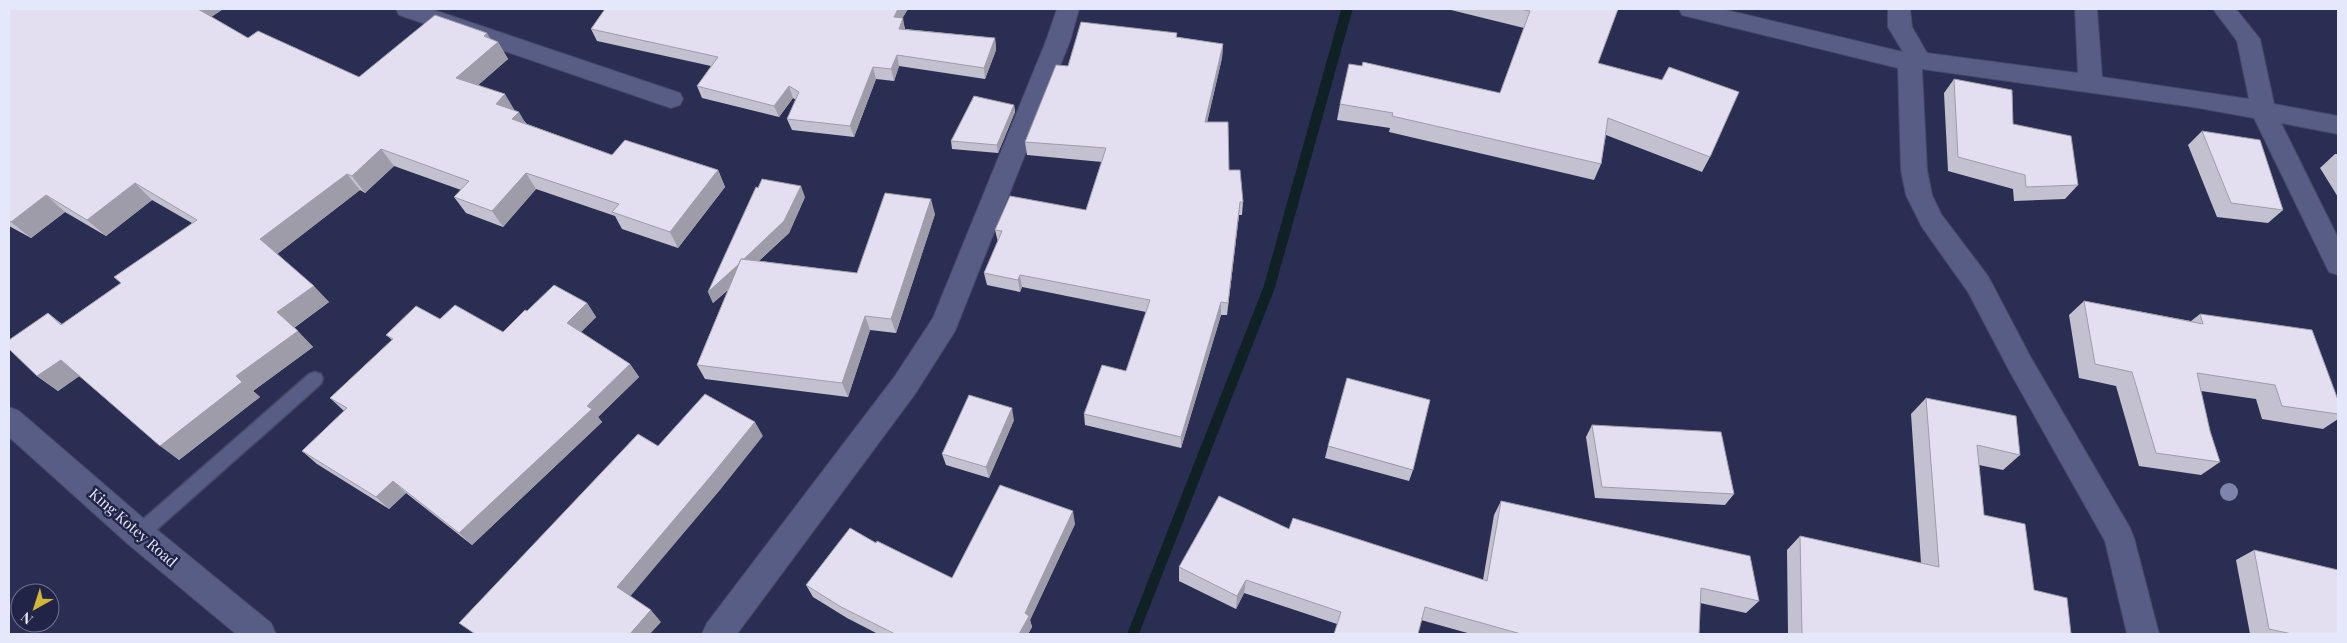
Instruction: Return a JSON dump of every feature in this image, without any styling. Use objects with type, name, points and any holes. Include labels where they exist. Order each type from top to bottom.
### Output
[{"type":"street","points":[[407,9],[671,99]]},
{"type":"street","points":[[718,634],[904,385],[945,323],[1058,41],[1068,9]]},
{"type":"street","points":[[1690,9],[1915,61],[2193,98],[2338,125]]},
{"type":"street","points":[[1899,9],[1900,27],[1915,61]]},
{"type":"street","points":[[2086,9],[2090,84]]},
{"type":"street","points":[[2224,9],[2248,38],[2255,65],[2262,112],[2338,264]]},
{"type":"street","points":[[1915,61],[1910,69],[1914,170],[1919,195],[1931,220],[1978,284],[2020,364],[2119,538],[2143,634]]},
{"type":"street","name":"King Kotey Road","points":[[9,420],[138,534],[260,634]]},
{"type":"lane","points":[[138,534],[314,379]]},
{"type":"building","points":[[9,9],[198,9],[248,38],[258,31],[359,77],[435,15],[487,33],[484,36],[498,42],[456,78],[505,94],[496,104],[519,112],[512,119],[612,155],[625,140],[718,170],[670,232],[612,212],[619,204],[526,173],[492,211],[454,197],[469,181],[381,149],[352,176],[347,174],[260,239],[314,286],[277,312],[298,331],[236,376],[242,382],[160,446],[61,360],[37,376],[9,349],[9,340],[48,313],[61,325],[121,283],[114,277],[197,220],[135,183],[87,220],[46,195],[11,222],[9,221]]},
{"type":"building","points":[[605,9],[898,9],[894,17],[903,18],[899,29],[995,38],[984,68],[897,55],[891,69],[873,67],[850,126],[787,119],[799,92],[789,86],[774,106],[697,86],[718,57],[591,29]]},
{"type":"building","points":[[1519,9],[1618,9],[1598,63],[1662,80],[1669,67],[1739,92],[1710,157],[1608,118],[1601,164],[1392,116],[1393,113],[1340,104],[1349,64],[1362,66],[1363,62],[1500,93],[1530,11]]},
{"type":"building","points":[[1081,22],[1177,33],[1176,37],[1223,44],[1205,122],[1228,122],[1229,170],[1240,170],[1243,202],[1240,202],[1228,303],[1221,302],[1181,437],[1084,414],[1102,365],[1126,371],[1150,300],[1020,275],[1018,280],[984,273],[1002,231],[995,230],[1010,196],[1086,210],[1106,148],[1025,142],[1056,65],[1068,66]]},
{"type":"building","points":[[1954,79],[2012,90],[2013,124],[2071,136],[2078,185],[2026,187],[2025,175],[1958,157]]},
{"type":"building","points":[[974,96],[1014,105],[997,145],[951,141]]},
{"type":"building","points":[[2202,131],[2260,140],[2283,210],[2231,203]]},
{"type":"building","points":[[762,179],[801,186],[784,221],[744,259],[741,259],[739,264],[708,292],[756,187],[758,188]]},
{"type":"building","points":[[885,193],[931,199],[891,319],[865,316],[842,383],[697,365],[741,259],[857,273]]},
{"type":"building","points":[[554,285],[587,303],[567,323],[630,364],[587,406],[592,409],[459,533],[393,481],[376,497],[302,451],[347,408],[330,398],[393,339],[386,335],[416,306],[440,319],[455,305],[503,332]]},
{"type":"building","points":[[2084,301],[2203,324],[2200,314],[2312,330],[2338,400],[2338,414],[2282,406],[2275,385],[2197,373],[2210,431],[2220,462],[2156,453],[2132,372],[2095,364]]},
{"type":"building","points":[[1347,378],[1430,400],[1413,470],[1328,446]]},
{"type":"building","points":[[705,394],[755,422],[617,587],[651,610],[630,634],[475,634],[459,623],[638,434],[658,446]]},
{"type":"building","points":[[969,395],[1012,408],[986,467],[942,454]]},
{"type":"building","points":[[1926,398],[2016,416],[2020,455],[1977,445],[1984,515],[2025,524],[2034,590],[2067,598],[2071,634],[1802,634],[1800,536],[1939,567]]},
{"type":"building","points":[[1592,425],[1721,432],[1734,494],[1602,487]]},
{"type":"building","points":[[1000,485],[1073,511],[1025,613],[1029,616],[1019,634],[895,634],[841,607],[806,585],[850,528],[876,543],[877,541],[952,578]]},
{"type":"building","points":[[1219,496],[1289,529],[1293,518],[1487,581],[1501,501],[1750,556],[1759,601],[1701,588],[1699,634],[1521,634],[1425,607],[1418,634],[1334,634],[1341,612],[1246,580],[1237,596],[1179,567]]},
{"type":"building","points":[[2254,550],[2338,570],[2338,634],[2292,634],[2269,629]]},
{"type":"waterway","points":[[1133,634],[1269,288],[1347,9]]}]
